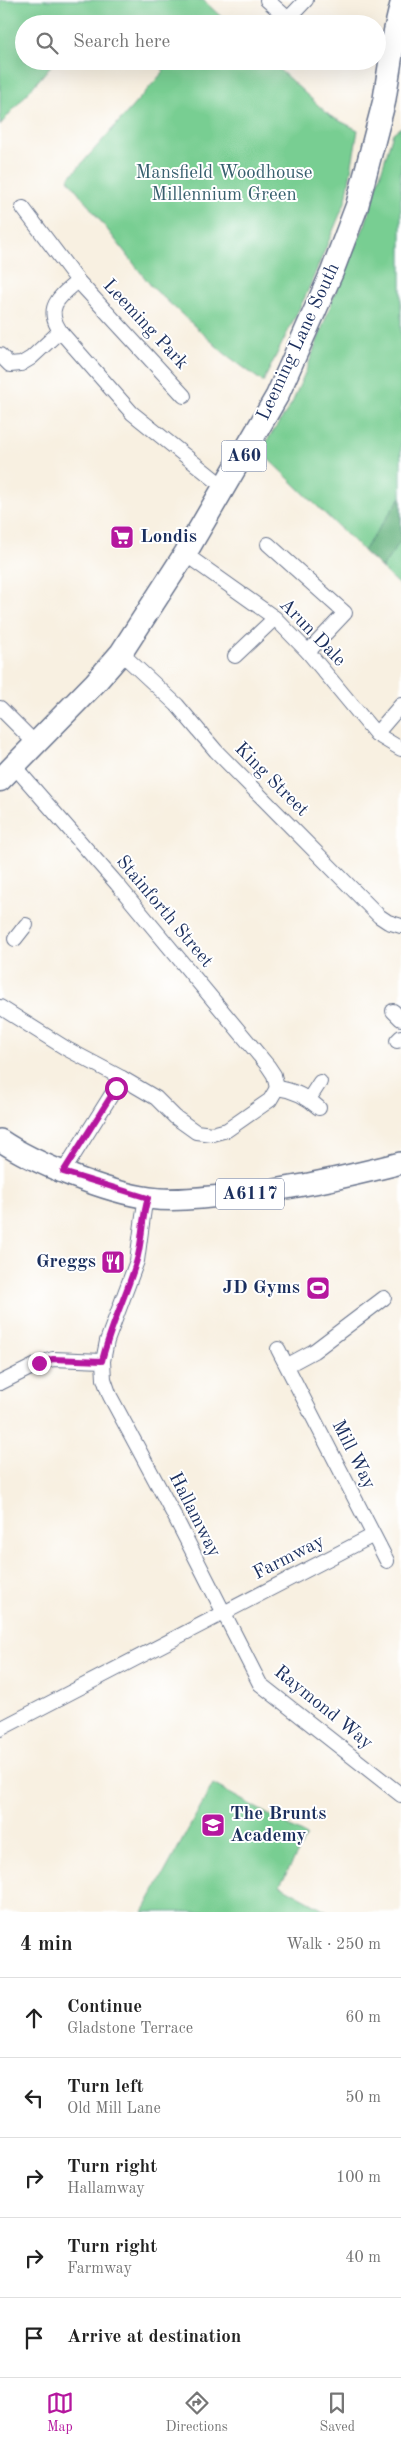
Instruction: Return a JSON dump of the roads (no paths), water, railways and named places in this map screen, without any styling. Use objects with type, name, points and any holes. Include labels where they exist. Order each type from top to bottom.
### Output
[{"type":"highway","name":"Leeming Lane South","points":[[7,773],[95,684],[121,653],[185,554],[277,396],[332,272],[357,206],[384,102],[395,31],[401,6]]},
{"type":"main road","name":"A6117","points":[[0,1140],[63,1172],[148,1198],[168,1199],[255,1194],[350,1176],[401,1163]]},
{"type":"street","points":[[267,0],[284,15]]},
{"type":"street","points":[[295,15],[306,0]]},
{"type":"street","name":"Leeming Park","points":[[23,208],[78,281],[184,396]]},
{"type":"street","name":"Leeming Park","points":[[60,331],[53,321],[53,310],[56,301],[78,281]]},
{"type":"street","points":[[0,355],[10,365],[21,364],[60,331],[132,413],[224,487]]},
{"type":"street","points":[[268,544],[345,613],[308,652]]},
{"type":"street","name":"Arun Dale","points":[[185,554],[275,618],[308,652],[376,734],[401,749]]},
{"type":"street","points":[[236,656],[275,618]]},
{"type":"street","name":"King Street","points":[[121,653],[177,705],[216,751],[379,916],[388,922],[401,926]]},
{"type":"street","points":[[376,734],[401,705]]},
{"type":"street","points":[[0,708],[36,744]]},
{"type":"street","name":"Stainforth Street","points":[[7,773],[117,884],[268,1066],[274,1075],[277,1088]]},
{"type":"street","points":[[15,939],[26,925]]},
{"type":"street","points":[[0,1006],[50,1039],[156,1098],[175,1117],[196,1132],[212,1134],[227,1130],[270,1100],[277,1088],[288,1090],[314,1103],[320,1082]]},
{"type":"street","points":[[63,1172],[122,1078]]},
{"type":"street","name":"Hallamway","points":[[148,1198],[144,1209],[137,1261],[107,1341],[102,1361],[104,1379],[110,1396],[174,1515],[222,1612]]},
{"type":"street","points":[[288,1365],[314,1351],[384,1298]]},
{"type":"street","name":"Mill Way","points":[[278,1349],[288,1365],[372,1536],[387,1561]]},
{"type":"street","points":[[0,1383],[39,1363],[53,1359],[102,1361]]},
{"type":"street","name":"Farmway","points":[[222,1612],[372,1536]]},
{"type":"street","points":[[0,1729],[222,1612]]},
{"type":"street","name":"Raymond Way","points":[[222,1612],[260,1684],[401,1795]]},
{"type":"place","name":"Londis","points":[[122,537]]},
{"type":"place","name":"Greggs","points":[[113,1262]]},
{"type":"place","name":"JD Gyms","points":[[318,1288]]},
{"type":"place","name":"The Brunts Academy","points":[[213,1825]]},
{"type":"park label","name":"Mansfield Woodhouse Millennium Green","points":[[224,184]]}]
